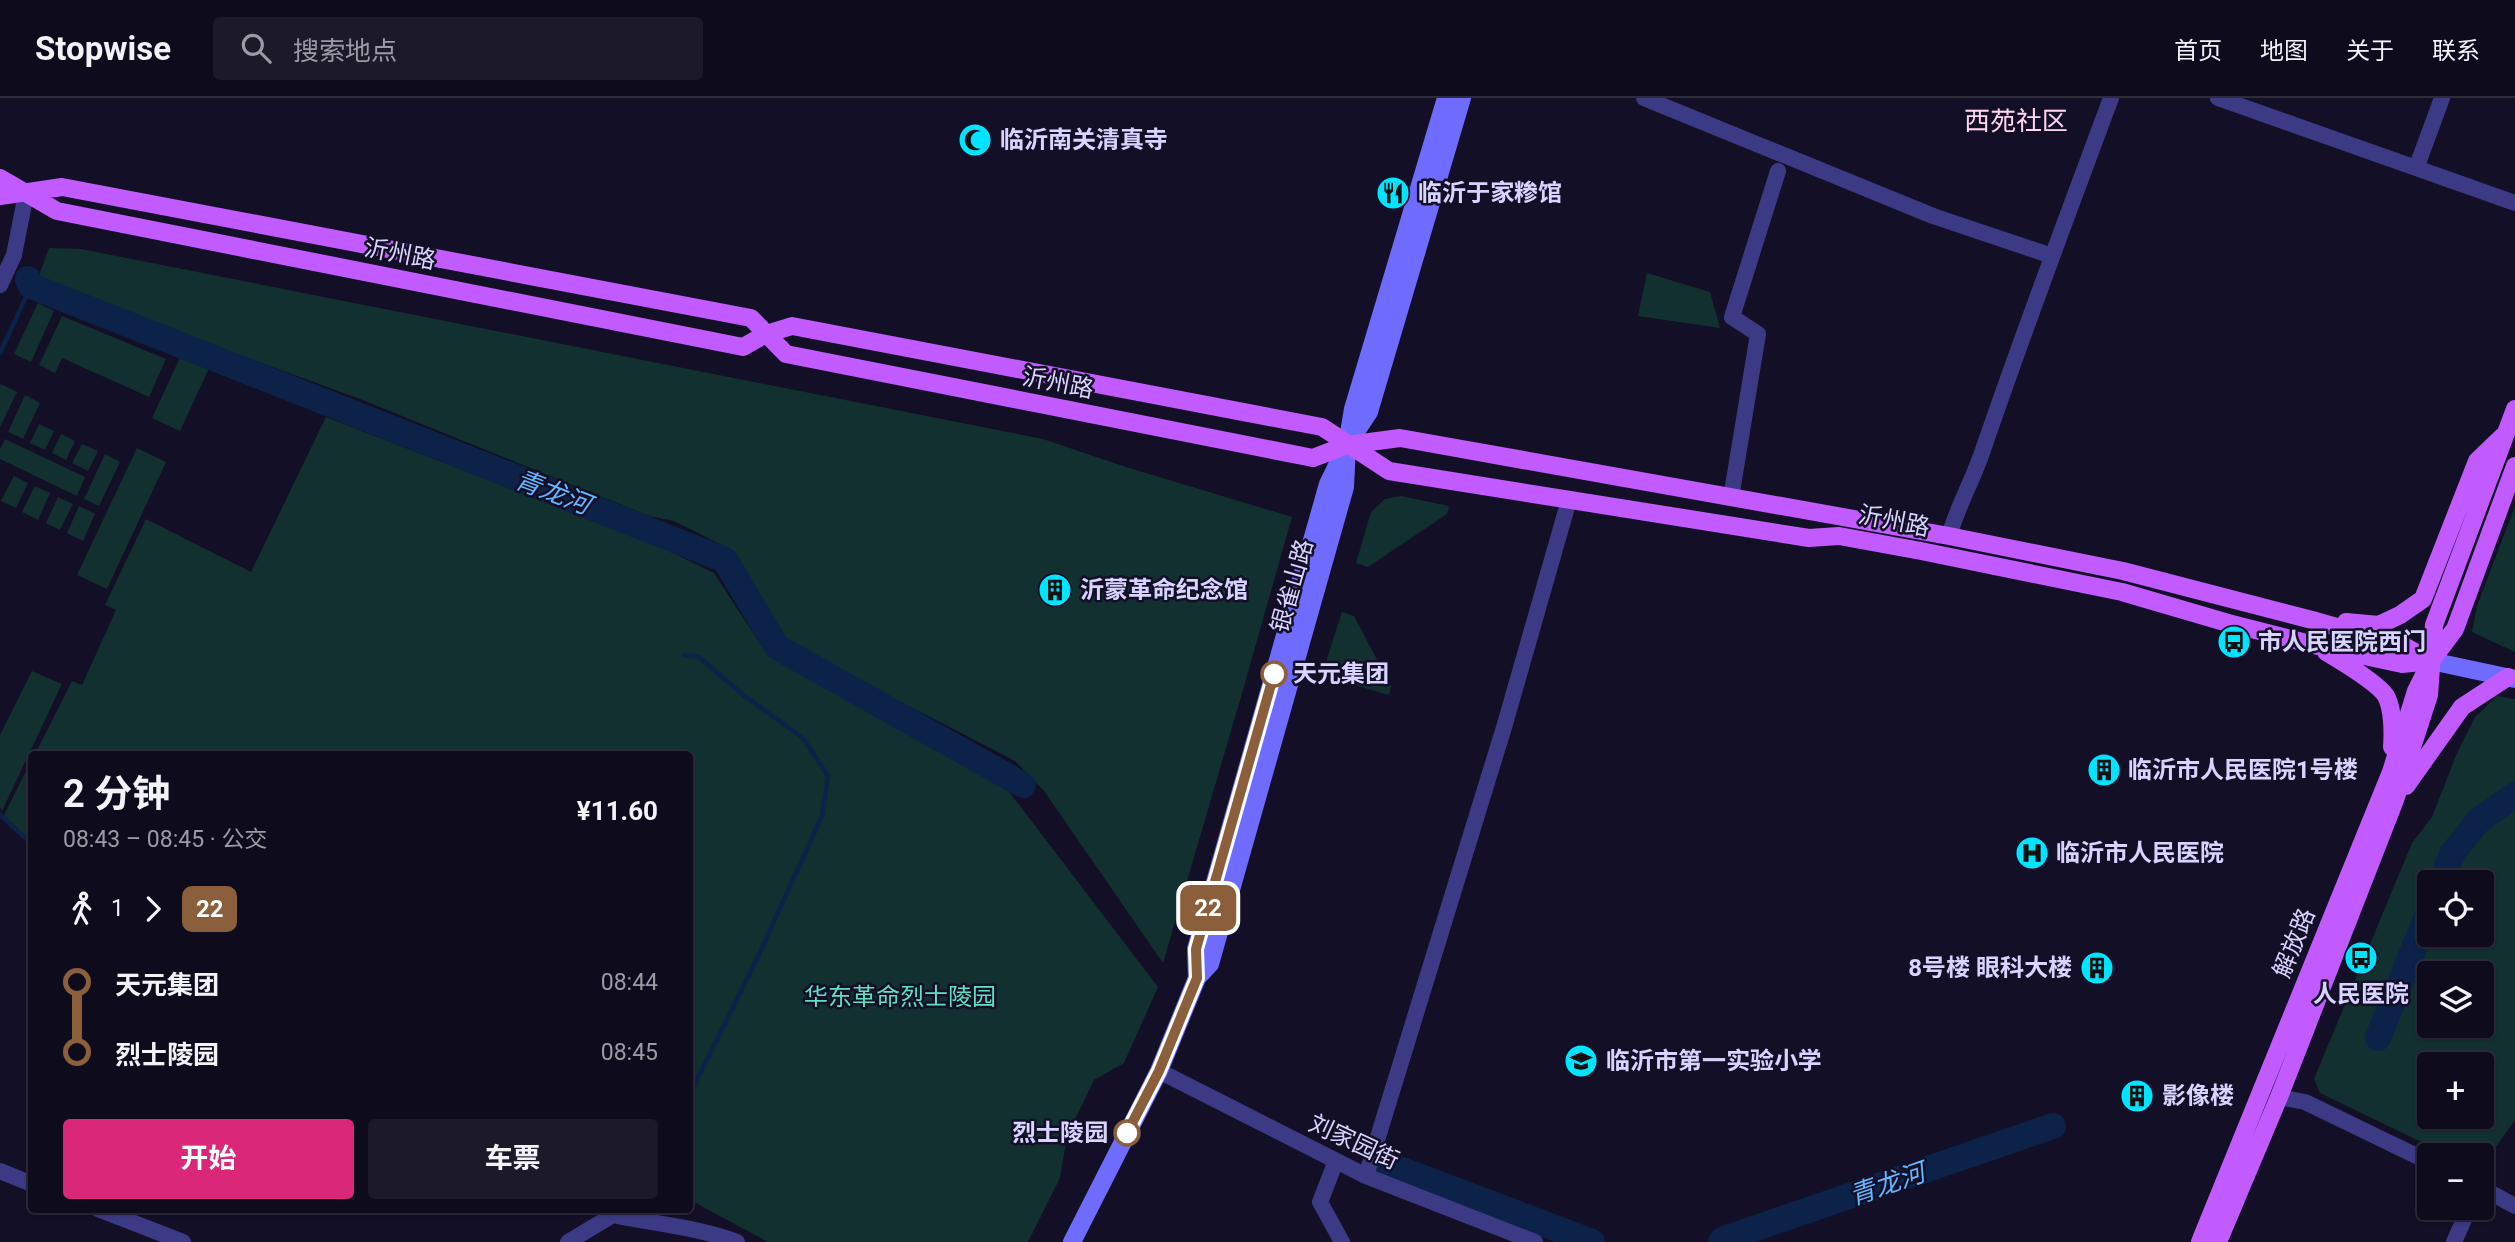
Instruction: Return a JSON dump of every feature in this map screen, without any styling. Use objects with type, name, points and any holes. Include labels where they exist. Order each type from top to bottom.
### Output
[{"type":"main road","name":"银雀山路","points":[[1347,445],[1353,409],[1446,98]]},
{"type":"main road","name":"银雀山路","points":[[1072,1242],[1159,1071],[1197,978],[1196,949],[1328,484],[1347,445],[1369,412],[1462,98]]},
{"type":"main road","name":"沂州路","points":[[0,178],[57,211],[743,347],[766,334],[792,326],[1322,427],[1389,471],[1809,538],[1839,536],[2122,592],[2228,623],[2402,664],[2431,662],[2512,678]]},
{"type":"main road","name":"沂州路","points":[[0,196],[62,187],[751,318],[786,354],[1300,456],[1313,458],[1347,445],[1400,438],[1949,536],[2123,570],[2406,647],[2431,662]]},
{"type":"main road","name":"解放路","points":[[2218,1242],[2279,1097],[2395,800],[2429,695],[2434,625],[2515,408]]},
{"type":"main road","points":[[2312,620],[2379,625],[2423,600],[2477,461],[2506,434]]},
{"type":"main road","name":"解放路","points":[[2200,1242],[2391,772],[2416,691],[2431,662],[2455,629],[2515,466]]},
{"type":"main road","points":[[2318,646],[2358,672],[2386,696],[2393,726],[2391,772]]},
{"type":"main road","points":[[2395,800],[2462,707],[2512,678]]},
{"type":"street","points":[[1644,98],[1933,216],[2052,256]]},
{"type":"street","points":[[1949,536],[1957,507],[1973,478],[2111,98]]},
{"type":"street","points":[[2218,98],[2417,166],[2515,203]]},
{"type":"street","points":[[2417,166],[2442,98]]},
{"type":"street","points":[[1731,498],[1758,334],[1732,317],[1778,171]]},
{"type":"street","points":[[0,285],[14,255],[26,194]]},
{"type":"street","points":[[1366,1176],[1505,724],[1569,500]]},
{"type":"street","name":"刘家园街","points":[[1159,1071],[1366,1176],[1506,1237],[1535,1242]]},
{"type":"street","points":[[2279,1097],[2305,1102],[2417,1156]]},
{"type":"street","points":[[1336,1161],[1320,1202],[1342,1242]]},
{"type":"street","points":[[0,1171],[28,1182]]},
{"type":"street","points":[[2494,1195],[2515,1206]]},
{"type":"street","points":[[108,1213],[183,1242]]},
{"type":"street","points":[[568,1242],[613,1215],[669,1227],[710,1232],[737,1242]]},
{"type":"street","points":[[2454,1242],[2464,1220]]},
{"type":"green space","points":[[49,248],[81,249],[1043,439],[1292,517],[1163,963],[1044,791],[1015,761],[783,641],[734,551],[674,521],[649,516],[360,399],[37,281]]},
{"type":"green space","points":[[1647,273],[1710,292],[1720,328],[1638,316]]},
{"type":"green space","points":[[38,303],[54,311],[31,362],[14,354]]},
{"type":"green space","points":[[62,316],[166,359],[149,397],[62,358],[55,373],[39,365]]},
{"type":"green space","points":[[182,353],[210,366],[180,431],[152,418]]},
{"type":"green space","points":[[1,384],[17,392],[0,427],[0,386]]},
{"type":"green space","points":[[25,395],[40,403],[23,439],[8,432]]},
{"type":"green space","name":"华东革命烈士陵园","points":[[326,417],[663,548],[714,573],[768,656],[1007,789],[1158,987],[1124,1063],[1094,1080],[1067,1136],[1060,1178],[1028,1242],[768,1242],[693,1202],[693,751],[37,751],[72,681],[82,685],[116,610],[105,605],[146,519],[251,572]]},
{"type":"green space","points":[[39,424],[54,431],[45,450],[30,443]]},
{"type":"green space","points":[[61,434],[75,441],[66,460],[52,453]]},
{"type":"green space","points":[[5,439],[85,477],[77,496],[0,459],[0,449]]},
{"type":"green space","points":[[82,444],[98,451],[88,471],[72,463]]},
{"type":"green space","points":[[137,448],[166,462],[107,589],[77,575]]},
{"type":"green space","points":[[105,454],[120,462],[99,506],[84,499]]},
{"type":"green space","points":[[14,476],[28,483],[16,508],[1,501]]},
{"type":"green space","points":[[35,486],[50,493],[38,520],[22,512]]},
{"type":"green space","points":[[1401,496],[1449,506],[1447,514],[1368,567],[1356,563],[1371,512],[1385,499]]},
{"type":"green space","points":[[58,497],[73,504],[60,530],[46,523]]},
{"type":"green space","points":[[79,506],[95,514],[83,541],[67,533]]},
{"type":"green space","points":[[2515,506],[2515,652],[2472,632],[2477,606]]},
{"type":"green space","points":[[1342,612],[1354,616],[1391,686],[1389,695],[1330,678],[1324,668]]},
{"type":"green space","points":[[32,671],[62,684],[28,751],[2,811],[0,735]]},
{"type":"green space","points":[[2497,696],[2515,699],[2515,1120],[2494,1149],[2494,1143],[2423,1143],[2320,1093],[2314,1079],[2412,843],[2432,817],[2457,753],[2475,717]]},
{"type":"green space","points":[[28,767],[28,843],[4,815]]},
{"type":"waterway","name":"青龙河","points":[[28,279],[31,286],[725,560],[777,647],[1023,785]]},
{"type":"waterway","points":[[0,353],[31,286]]},
{"type":"waterway","points":[[684,655],[699,657],[742,694],[803,738],[828,776],[822,816],[755,963],[693,1088]]},
{"type":"waterway","name":"青龙河","points":[[2446,870],[2452,854],[2478,821],[2515,795]]},
{"type":"waterway","points":[[0,815],[28,840]]},
{"type":"waterway","name":"青龙河","points":[[2378,1038],[2417,941]]},
{"type":"waterway","name":"青龙河","points":[[1721,1242],[2053,1126]]},
{"type":"waterway","name":"青龙河","points":[[1386,1164],[1592,1242]]},
{"type":"bus line","name":"22","points":[[1127,1133],[1159,1071],[1197,978],[1196,949],[1274,674]]},
{"type":"place","name":"临沂南关清真寺","points":[[975,140]]},
{"type":"place","name":"临沂于家糁馆","points":[[1393,193]]},
{"type":"place","name":"沂蒙革命纪念馆","points":[[1055,590]]},
{"type":"place","name":"市人民医院西门","points":[[2234,642]]},
{"type":"place","name":"天元集团","points":[[1274,674]]},
{"type":"place","name":"临沂市人民医院1号楼","points":[[2104,770]]},
{"type":"place","name":"临沂市人民医院","points":[[2032,853]]},
{"type":"place","name":"人民医院","points":[[2361,958]]},
{"type":"place","name":"8号楼 眼科大楼","points":[[2097,968]]},
{"type":"place","name":"临沂市第一实验小学","points":[[1581,1061]]},
{"type":"place","name":"影像楼","points":[[2137,1096]]},
{"type":"place","name":"烈士陵园","points":[[1127,1133]]},
{"type":"district","name":"西苑社区","points":[[2016,121]]}]
